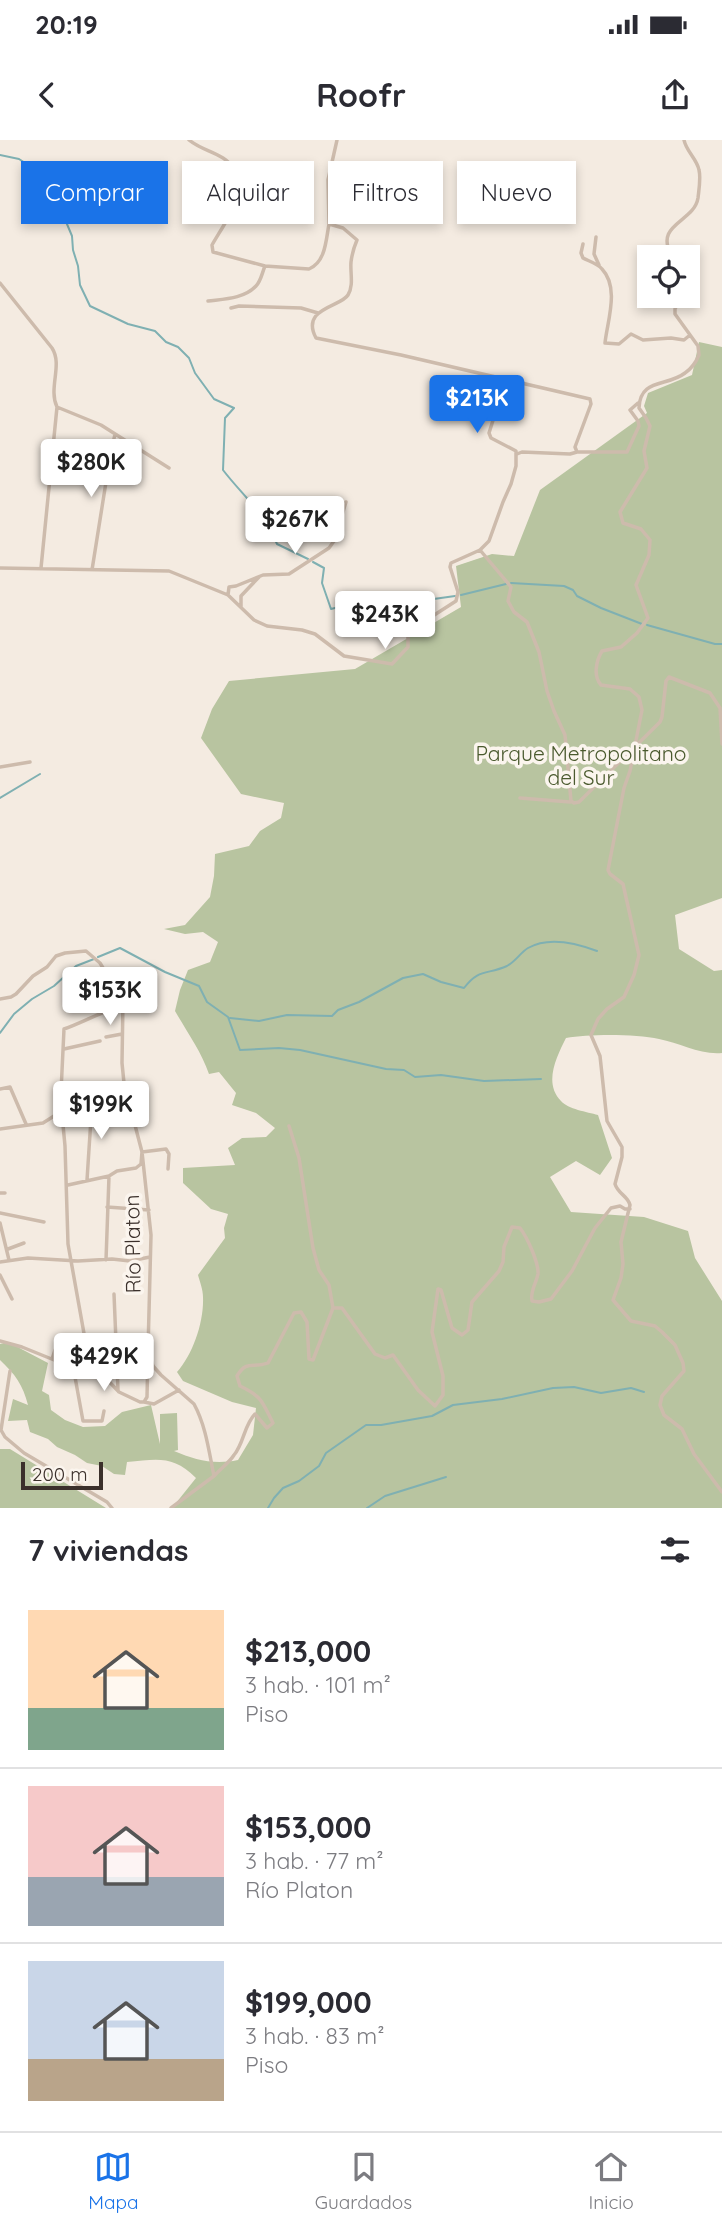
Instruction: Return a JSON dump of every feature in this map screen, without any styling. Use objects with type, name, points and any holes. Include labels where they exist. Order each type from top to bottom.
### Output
[{"type":"street","points":[[189,140],[230,163],[239,178],[238,198],[211,251],[265,266],[306,269],[315,266],[322,256],[329,224]]},
{"type":"street","points":[[332,161],[337,140]]},
{"type":"street","points":[[667,245],[666,238],[674,226],[695,207],[699,187],[699,168],[684,140]]},
{"type":"street","points":[[335,224],[357,240],[351,265],[351,289],[344,301],[329,305],[318,313],[314,325],[316,338],[590,399],[591,404],[575,447],[577,452]]},
{"type":"street","points":[[596,237],[594,254],[608,281],[612,303],[606,343],[619,344],[631,334],[643,340],[684,340],[690,335]]},
{"type":"street","points":[[583,244],[583,258],[600,267]]},
{"type":"street","points":[[208,300],[226,300],[250,291],[257,285],[265,266]]},
{"type":"street","points":[[0,284],[55,351],[57,357],[54,401],[57,407],[41,569]]},
{"type":"street","points":[[231,308],[300,308],[318,313]]},
{"type":"street","points":[[517,454],[627,453],[639,426],[631,408],[639,401],[644,390],[683,375],[699,355],[700,351],[675,314],[676,308]]},
{"type":"street","points":[[0,568],[169,571],[228,595],[254,621],[267,626],[302,629],[315,634],[344,656],[392,664],[408,647],[408,634],[411,630],[456,601],[458,592],[451,563],[480,550],[489,541],[494,530],[511,484],[517,454],[513,448],[491,438],[489,433],[506,379]]},
{"type":"street","points":[[639,401],[640,411],[650,426],[644,451],[647,468],[621,509],[620,516],[624,523],[641,529],[650,540],[649,555],[636,585],[648,618],[637,633],[621,647],[599,655],[596,677],[602,686],[630,688],[639,697],[642,716],[608,870],[623,884],[639,955],[624,997],[598,1019],[591,1035],[600,1056],[607,1121],[622,1147],[615,1184],[629,1199],[621,1242],[623,1264],[613,1297],[614,1303],[631,1321],[656,1326],[675,1346],[684,1371],[663,1394],[661,1408],[664,1415],[682,1429],[694,1454],[722,1492]]},
{"type":"street","points":[[57,407],[100,425],[169,468]]},
{"type":"street","points":[[92,570],[115,434]]},
{"type":"street","points":[[228,595],[229,587],[261,576],[290,574],[329,548],[334,541],[346,502]]},
{"type":"street","points":[[480,550],[511,587],[508,601],[514,612],[527,622],[533,634],[544,666],[547,691],[565,735],[573,803]]},
{"type":"street","points":[[242,610],[241,596],[261,576]]},
{"type":"street","points":[[520,797],[579,802],[661,719],[666,681],[669,677],[710,693],[720,708],[722,744]]},
{"type":"street","points":[[0,767],[30,762]]},
{"type":"street","name":"Río Platon","points":[[0,999],[11,998],[56,956],[86,951],[100,963],[123,1000],[124,1083],[142,1152],[149,1210],[147,1397],[144,1402]]},
{"type":"street","points":[[90,1367],[86,1334],[70,1261],[63,1125],[57,1108],[61,1092],[64,1029],[104,1011],[123,1006]]},
{"type":"street","points":[[106,1037],[122,1034]]},
{"type":"street","points":[[63,1049],[100,1041]]},
{"type":"street","points":[[121,1092],[124,1083]]},
{"type":"street","points":[[0,1089],[10,1087],[26,1124]]},
{"type":"street","points":[[121,1092],[130,1100]]},
{"type":"street","points":[[0,1129],[43,1123],[71,1107],[92,1103],[121,1092]]},
{"type":"street","points":[[87,1180],[92,1103]]},
{"type":"street","points":[[171,1508],[214,1476],[234,1456],[250,1419],[255,1414],[267,1428],[273,1423],[263,1401],[252,1391],[240,1386],[237,1376],[241,1369],[248,1364],[268,1363],[294,1313],[301,1312],[307,1322],[309,1359],[313,1360],[333,1308],[328,1285],[319,1270],[313,1248],[299,1158],[289,1126]]},
{"type":"street","points":[[67,1185],[139,1167],[142,1152],[166,1149],[169,1154],[168,1169]]},
{"type":"street","points":[[106,1259],[109,1176]]},
{"type":"street","points":[[333,1308],[342,1308],[375,1354],[384,1359],[393,1355],[425,1399],[435,1406],[443,1395],[443,1376],[432,1332],[438,1289],[441,1290],[452,1328],[462,1335],[468,1330],[472,1302],[499,1271],[512,1227],[520,1228],[527,1237],[538,1266],[538,1277],[531,1296],[533,1301],[551,1299],[572,1271],[596,1228],[611,1208],[620,1206],[629,1209]]},
{"type":"street","points":[[107,1208],[149,1210]]},
{"type":"street","points":[[0,1213],[44,1222]]},
{"type":"street","points":[[0,1223],[9,1260]]},
{"type":"street","points":[[8,1249],[24,1243]]},
{"type":"street","points":[[0,1262],[28,1258],[130,1261],[150,1257]]},
{"type":"street","points":[[0,1275],[12,1299]]},
{"type":"street","points":[[114,1294],[118,1392]]},
{"type":"street","points":[[0,1341],[73,1366],[90,1367],[102,1372],[118,1392],[144,1402],[154,1404],[178,1390]]},
{"type":"street","points":[[52,1359],[55,1350]]},
{"type":"street","points":[[148,1350],[153,1366],[194,1404],[198,1411],[214,1476]]},
{"type":"street","points":[[73,1366],[83,1421],[102,1421],[104,1411]]},
{"type":"street","points":[[10,1371],[2,1397],[0,1431],[20,1451],[107,1502],[112,1508]]},
{"type":"green space","name":"Parque Metropolitano del Sur","points":[[699,342],[722,347],[722,898],[675,915],[679,949],[714,971],[722,970],[722,1053],[706,1052],[649,1037],[599,1035],[566,1038],[553,1070],[556,1094],[568,1106],[598,1115],[612,1158],[600,1175],[576,1161],[550,1177],[571,1212],[644,1217],[688,1231],[695,1258],[722,1301],[722,1508],[172,1508],[196,1478],[180,1465],[164,1460],[127,1462],[125,1475],[114,1474],[102,1466],[87,1463],[48,1439],[30,1432],[27,1420],[8,1421],[13,1399],[28,1405],[18,1380],[0,1360],[0,1344],[8,1342],[48,1363],[42,1391],[49,1395],[51,1410],[65,1420],[83,1427],[105,1426],[122,1412],[151,1405],[160,1444],[160,1414],[177,1413],[178,1450],[174,1451],[205,1461],[238,1460],[253,1435],[256,1408],[232,1402],[183,1381],[177,1372],[193,1347],[199,1327],[203,1297],[198,1275],[225,1238],[224,1228],[228,1214],[211,1209],[183,1183],[183,1168],[235,1165],[228,1148],[242,1138],[266,1137],[275,1128],[256,1113],[232,1105],[236,1093],[219,1072],[209,1074],[198,1049],[175,1011],[188,970],[210,962],[218,942],[203,932],[185,934],[164,929],[185,925],[210,897],[215,854],[249,846],[260,831],[281,818],[284,803],[241,794],[201,738],[212,709],[229,681],[355,669],[461,607],[456,566],[492,554],[514,556],[540,490],[647,413],[644,406],[648,393],[692,375]]},
{"type":"green space","points":[[0,1449],[10,1449],[106,1508],[0,1508]]},
{"type":"waterway","points":[[0,155],[19,159],[36,170],[56,198],[72,236],[80,285],[90,306],[128,324],[155,331],[166,342],[178,347],[189,358],[195,373],[214,399],[234,408],[225,418],[223,470],[259,513],[277,544],[308,559]]},
{"type":"waterway","points":[[313,562],[324,568],[322,583],[331,609],[370,599],[384,606],[455,596]]},
{"type":"waterway","points":[[511,583],[564,586],[601,608],[642,624]]},
{"type":"waterway","points":[[461,595],[506,584]]},
{"type":"waterway","points":[[647,625],[722,644]]},
{"type":"waterway","points":[[0,798],[40,774]]},
{"type":"waterway","points":[[230,1018],[259,1021],[287,1015],[332,1016],[338,1010],[403,978],[423,974],[464,988],[474,977],[507,966],[528,948],[545,942],[571,943],[597,951]]},
{"type":"waterway","points":[[98,957],[120,948],[165,972],[199,986],[207,1002],[228,1017],[240,1050],[300,1050],[386,1069],[404,1070],[415,1077],[441,1075],[484,1081],[541,1079]]},
{"type":"waterway","points":[[0,1033],[14,1014],[32,999],[54,986],[76,966],[94,959]]},
{"type":"waterway","points":[[268,1508],[283,1488],[299,1481],[319,1466],[326,1453],[366,1425],[432,1416],[453,1405],[502,1399],[553,1388],[574,1387],[601,1393],[631,1388],[644,1392]]},
{"type":"waterway","points":[[367,1508],[385,1496],[446,1477]]}]
